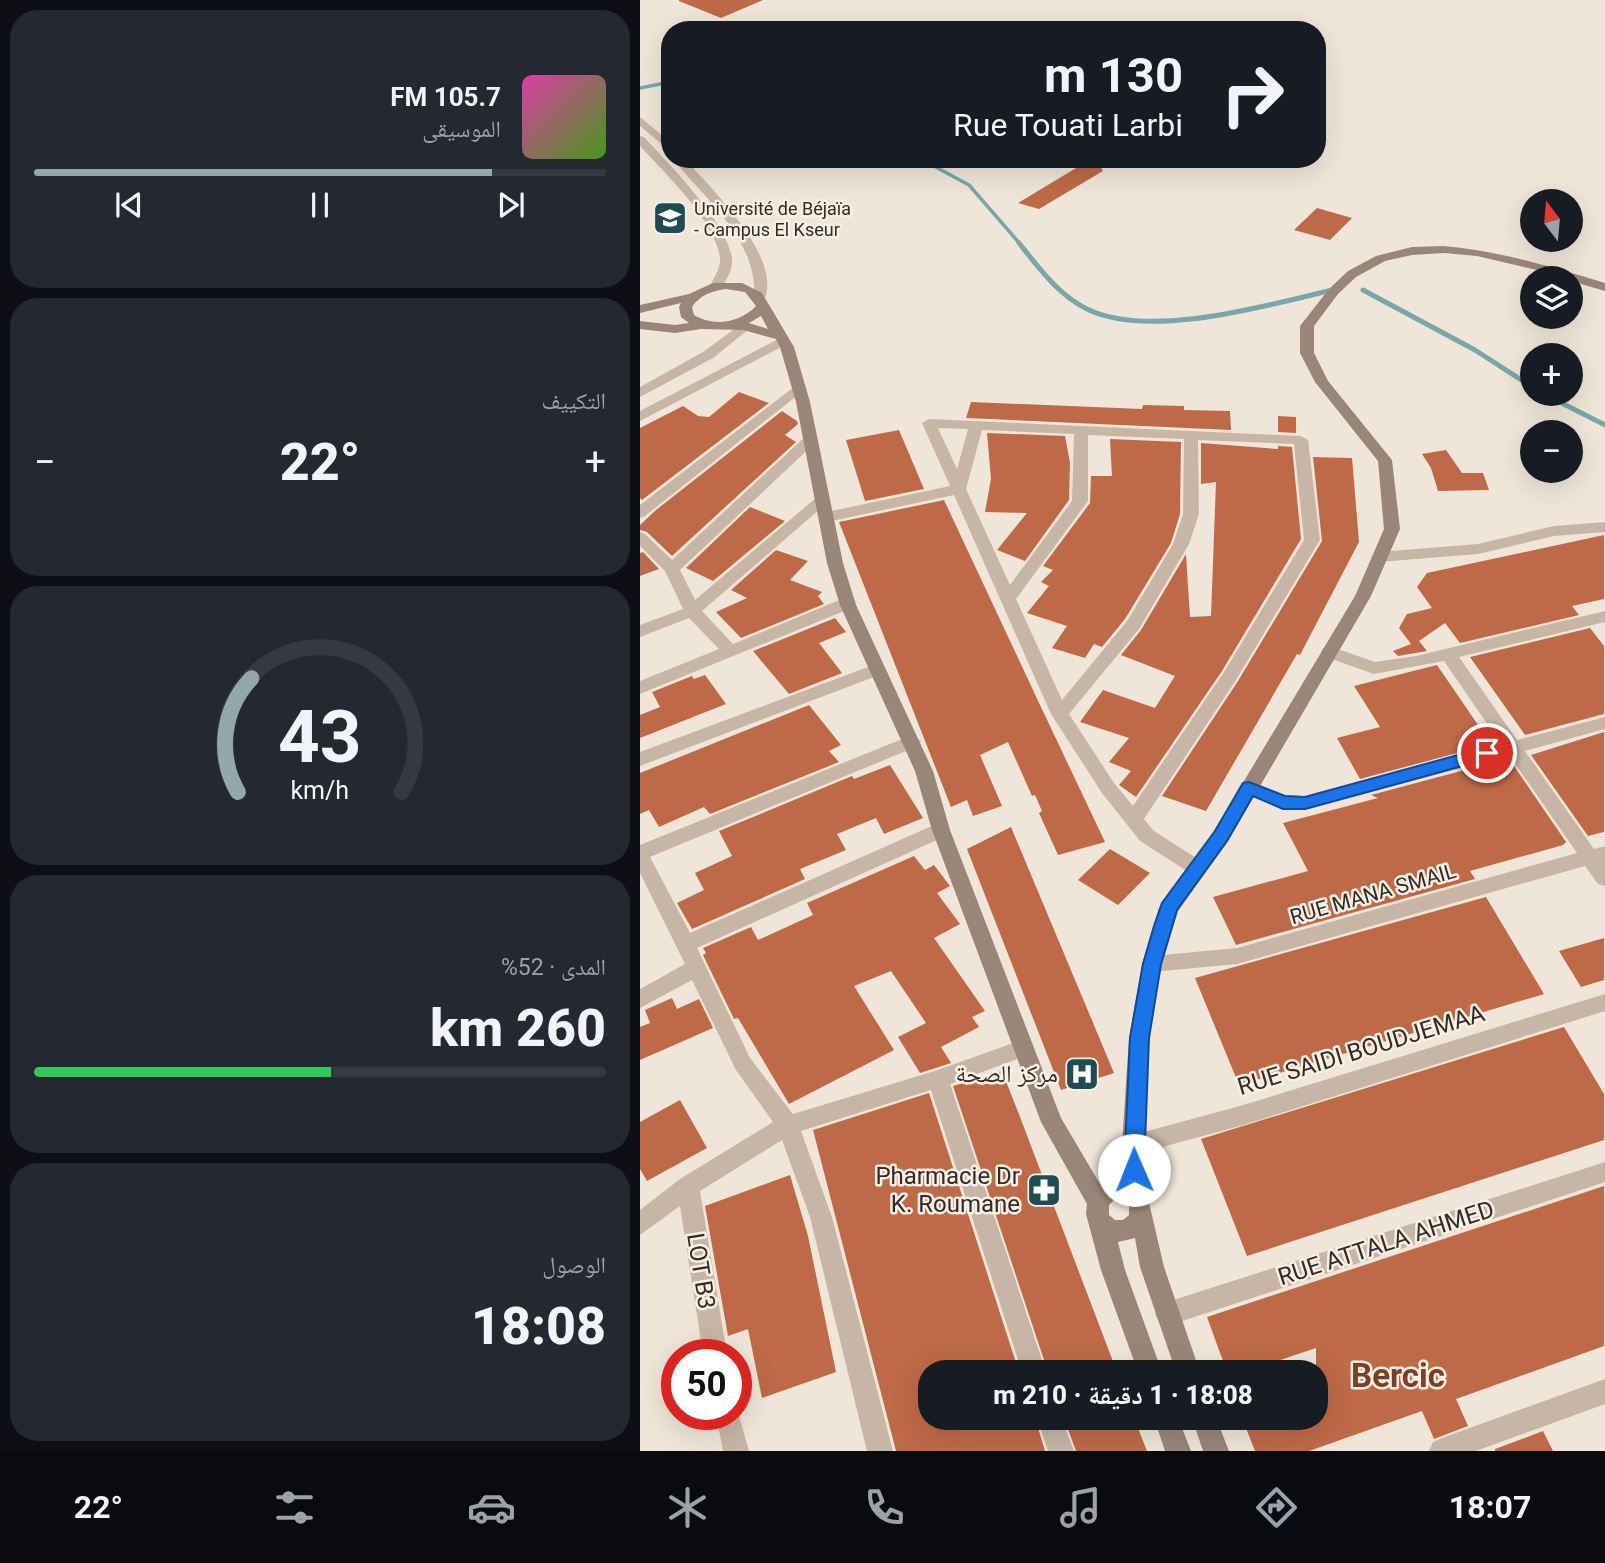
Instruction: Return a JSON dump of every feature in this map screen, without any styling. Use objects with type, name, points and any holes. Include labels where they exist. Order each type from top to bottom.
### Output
[{"type":"main road","points":[[1184,1360],[1152,1267],[1139,1204],[1133,1145],[1139,1038],[1152,964],[1169,908],[1249,788],[1363,596],[1392,529],[1385,460],[1322,382],[1307,354],[1307,326],[1349,275],[1369,263],[1415,251],[1464,251],[1527,264],[1604,287]]},
{"type":"main road","points":[[640,309],[692,297],[715,287],[737,286],[762,300],[787,347],[812,438],[824,508],[848,603],[876,670],[912,741],[935,800],[942,830],[1052,1122],[1112,1230],[1125,1230],[1136,1224],[1139,1204]]},
{"type":"main road","points":[[692,297],[685,313],[701,325]]},
{"type":"main road","points":[[739,326],[753,317],[762,300]]},
{"type":"main road","points":[[640,325],[675,329],[701,325],[739,326],[780,338]]},
{"type":"main road","points":[[1139,1204],[1115,1189],[1100,1212],[1113,1270],[1146,1360]]},
{"type":"main road","points":[[1170,1430],[1178,1451]]},
{"type":"main road","points":[[1208,1430],[1216,1451]]},
{"type":"street","points":[[640,120],[661,140]]},
{"type":"street","points":[[640,139],[661,163]]},
{"type":"street","points":[[665,168],[687,193],[720,242],[726,266],[715,287]]},
{"type":"street","points":[[686,168],[753,253],[764,283],[762,300]]},
{"type":"street","points":[[640,393],[708,355],[739,326]]},
{"type":"street","points":[[640,417],[780,338]]},
{"type":"street","points":[[640,513],[798,388]]},
{"type":"street","points":[[1134,820],[1230,676],[1312,540],[1301,440],[929,423],[1060,714],[1108,788],[1146,836],[1197,868]]},
{"type":"street","points":[[959,489],[976,424]]},
{"type":"street","points":[[1008,599],[1080,501],[1081,430]]},
{"type":"street","points":[[1060,714],[1133,625],[1181,544],[1191,514],[1191,434]]},
{"type":"street","points":[[672,569],[812,438]]},
{"type":"street","points":[[640,631],[692,611],[824,508],[959,489]]},
{"type":"street","points":[[1379,557],[1478,549],[1554,531],[1604,527]]},
{"type":"street","points":[[640,537],[672,569],[692,611],[730,651]]},
{"type":"street","points":[[640,688],[848,603]]},
{"type":"street","points":[[1329,652],[1374,668],[1448,654],[1604,616]]},
{"type":"street","points":[[1448,654],[1513,747],[1597,855],[1604,879]]},
{"type":"street","points":[[640,759],[876,670]]},
{"type":"street","points":[[1249,788],[1283,802],[1305,803],[1604,723]]},
{"type":"street","points":[[880,1451],[820,1217],[788,1125],[743,1064],[640,855],[912,741]]},
{"type":"street","points":[[685,944],[942,830]]},
{"type":"street","name":"RUE MANA SMAIL","points":[[1152,964],[1237,956],[1597,855]]},
{"type":"street","points":[[640,999],[697,967]]},
{"type":"street","name":"RUE SAIDI BOUDJEMAA","points":[[1133,1145],[1240,1116],[1604,1002]]},
{"type":"street","points":[[640,1224],[688,1186],[788,1125],[938,1079],[1024,1048]]},
{"type":"street","points":[[938,1079],[1030,1360]]},
{"type":"street","name":"RUE ATTALA AHMED","points":[[1167,1314],[1604,1172]]},
{"type":"street","name":"LOT B3","points":[[688,1186],[713,1339]]},
{"type":"street","points":[[1442,1451],[1604,1391]]},
{"type":"street","points":[[731,1430],[736,1451]]},
{"type":"street","points":[[1053,1430],[1061,1451]]},
{"type":"building","points":[[679,0],[763,0],[721,18],[679,1]]},
{"type":"building","points":[[1076,168],[1102,168],[1103,171],[1039,209],[1018,203]]},
{"type":"building","points":[[1317,208],[1352,218],[1330,240],[1294,230]]},
{"type":"building","points":[[739,392],[769,403],[642,500],[640,428],[683,406],[698,416],[709,417]]},
{"type":"building","points":[[971,402],[1142,409],[1143,405],[1184,406],[1184,410],[1230,411],[1231,430],[966,418]]},
{"type":"building","points":[[782,411],[797,421],[798,424],[785,435],[796,442],[672,556],[647,532],[640,530],[640,525],[656,510]]},
{"type":"building","points":[[1278,416],[1296,417],[1296,433],[1278,432]]},
{"type":"building","points":[[899,430],[924,489],[865,501],[846,440]]},
{"type":"building","points":[[987,433],[1065,436],[1070,463],[1069,500],[1025,561],[997,550],[1027,513],[985,512],[991,479]]},
{"type":"building","points":[[1110,439],[1181,442],[1180,514],[1171,543],[1125,619],[1102,647],[1094,644],[1085,658],[1052,648],[1067,626],[1027,613],[1049,586],[1041,582],[1053,570],[1043,566],[1090,503],[1091,476],[1112,476]]},
{"type":"building","points":[[1201,443],[1278,449],[1278,446],[1292,447],[1301,539],[1222,671],[1136,797],[1119,785],[1131,771],[1109,762],[1129,738],[1080,722],[1103,690],[1155,708],[1175,676],[1121,655],[1141,630],[1186,554],[1190,617],[1211,616],[1216,482],[1201,484]]},
{"type":"building","points":[[1446,450],[1462,473],[1483,473],[1489,490],[1438,491],[1431,468],[1422,454]]},
{"type":"building","points":[[1313,457],[1352,458],[1359,542],[1300,655],[1297,654],[1206,811],[1162,796],[1238,681],[1322,541]]},
{"type":"building","points":[[944,500],[1105,842],[1058,855],[1039,813],[1042,811],[1035,795],[1032,796],[1008,742],[980,755],[1002,806],[973,816],[967,800],[951,807],[839,522]]},
{"type":"building","points":[[750,507],[785,521],[713,581],[686,568]]},
{"type":"building","points":[[1604,535],[1604,599],[1572,606],[1579,615],[1460,643],[1445,623],[1419,641],[1427,651],[1398,656],[1393,651],[1411,644],[1399,628],[1407,614],[1432,608],[1417,587],[1427,573]]},
{"type":"building","points":[[776,550],[808,561],[790,580],[822,592],[818,596],[824,604],[741,638],[716,612],[747,598],[731,590]]},
{"type":"building","points":[[643,552],[659,569],[640,576],[640,553]]},
{"type":"building","points":[[835,618],[846,632],[819,643],[842,673],[789,694],[753,651]]},
{"type":"building","points":[[1590,628],[1604,646],[1604,714],[1525,735],[1470,657]]},
{"type":"building","points":[[1437,665],[1491,744],[1360,779],[1337,738],[1380,727],[1354,686]]},
{"type":"building","points":[[705,675],[726,704],[640,738],[640,715],[660,707],[652,692],[692,676],[694,679]]},
{"type":"building","points":[[809,705],[841,745],[829,751],[839,762],[710,814],[704,807],[659,827],[649,810],[640,814],[640,773]]},
{"type":"building","points":[[1604,732],[1604,832],[1588,836],[1531,755]]},
{"type":"building","points":[[1510,760],[1566,842],[1563,845],[1470,871],[1475,879],[1236,945],[1213,897],[1308,871],[1283,823],[1378,798],[1371,795]]},
{"type":"building","points":[[890,765],[923,818],[884,834],[876,818],[837,834],[846,850],[800,869],[805,879],[692,929],[677,903],[704,890],[695,873],[732,856],[719,831],[852,776],[854,779]]},
{"type":"building","points":[[1011,827],[1114,1073],[1061,1090],[967,849]]},
{"type":"building","points":[[1110,849],[1150,873],[1118,905],[1078,880]]},
{"type":"building","points":[[914,856],[925,870],[934,865],[950,886],[937,893],[960,924],[934,938],[985,1011],[972,1017],[979,1027],[941,1047],[951,1063],[920,1073],[898,1037],[926,1023],[891,971],[854,986],[894,1050],[789,1104],[738,1018],[734,1019],[703,955],[706,953],[703,948],[751,927],[758,940],[813,915],[807,903]]},
{"type":"building","points":[[1486,897],[1544,994],[1239,1085],[1195,978]]},
{"type":"building","points":[[1604,938],[1604,980],[1581,987],[1559,951]]},
{"type":"building","points":[[672,998],[677,1009],[699,999],[713,1028],[640,1060],[640,1027],[650,1023],[645,1010]]},
{"type":"building","points":[[1564,1027],[1604,1094],[1604,1140],[1247,1256],[1201,1139]]},
{"type":"building","points":[[1002,1071],[1112,1360],[1044,1360],[953,1086]]},
{"type":"building","points":[[929,1093],[1015,1360],[918,1360],[918,1430],[1039,1430],[1045,1451],[896,1451],[813,1130]]},
{"type":"building","points":[[680,1100],[707,1148],[647,1181],[640,1169],[640,1122]]},
{"type":"building","points":[[790,1175],[808,1236],[836,1372],[762,1398],[748,1329],[728,1336],[705,1206]]},
{"type":"building","points":[[1604,1186],[1604,1346],[1456,1399],[1468,1426],[1434,1439],[1422,1411],[1309,1451],[1255,1451],[1247,1430],[1328,1430],[1328,1360],[1316,1360],[1316,1348],[1280,1360],[1223,1360],[1207,1317]]},
{"type":"building","points":[[1068,1430],[1139,1430],[1147,1451],[1076,1451]]},
{"type":"building","points":[[1543,1431],[1553,1451],[1495,1451],[1495,1449]]},
{"type":"waterway","points":[[640,88],[661,84]]},
{"type":"waterway","points":[[938,168],[969,185],[1021,245]]},
{"type":"waterway","points":[[1019,243],[1050,281],[1068,297],[1089,310],[1115,318],[1145,321],[1210,316],[1244,311],[1333,290]]},
{"type":"waterway","points":[[1363,290],[1475,350],[1520,379]]},
{"type":"waterway","points":[[1568,406],[1605,425]]},
{"type":"place","name":"Université de Béjaïa - Campus El Kseur","points":[[670,218]]},
{"type":"place","name":"مركز الصحة","points":[[1082,1074]]},
{"type":"place","name":"Pharmacie Dr K. Roumane","points":[[1044,1190]]},
{"type":"district","name":"Bercic","points":[[1398,1375]]},
{"type":"route","points":[[1134,1170],[1139,1038],[1152,964],[1163,926],[1169,908],[1221,836],[1249,788],[1283,802],[1305,803],[1487,753]]}]
